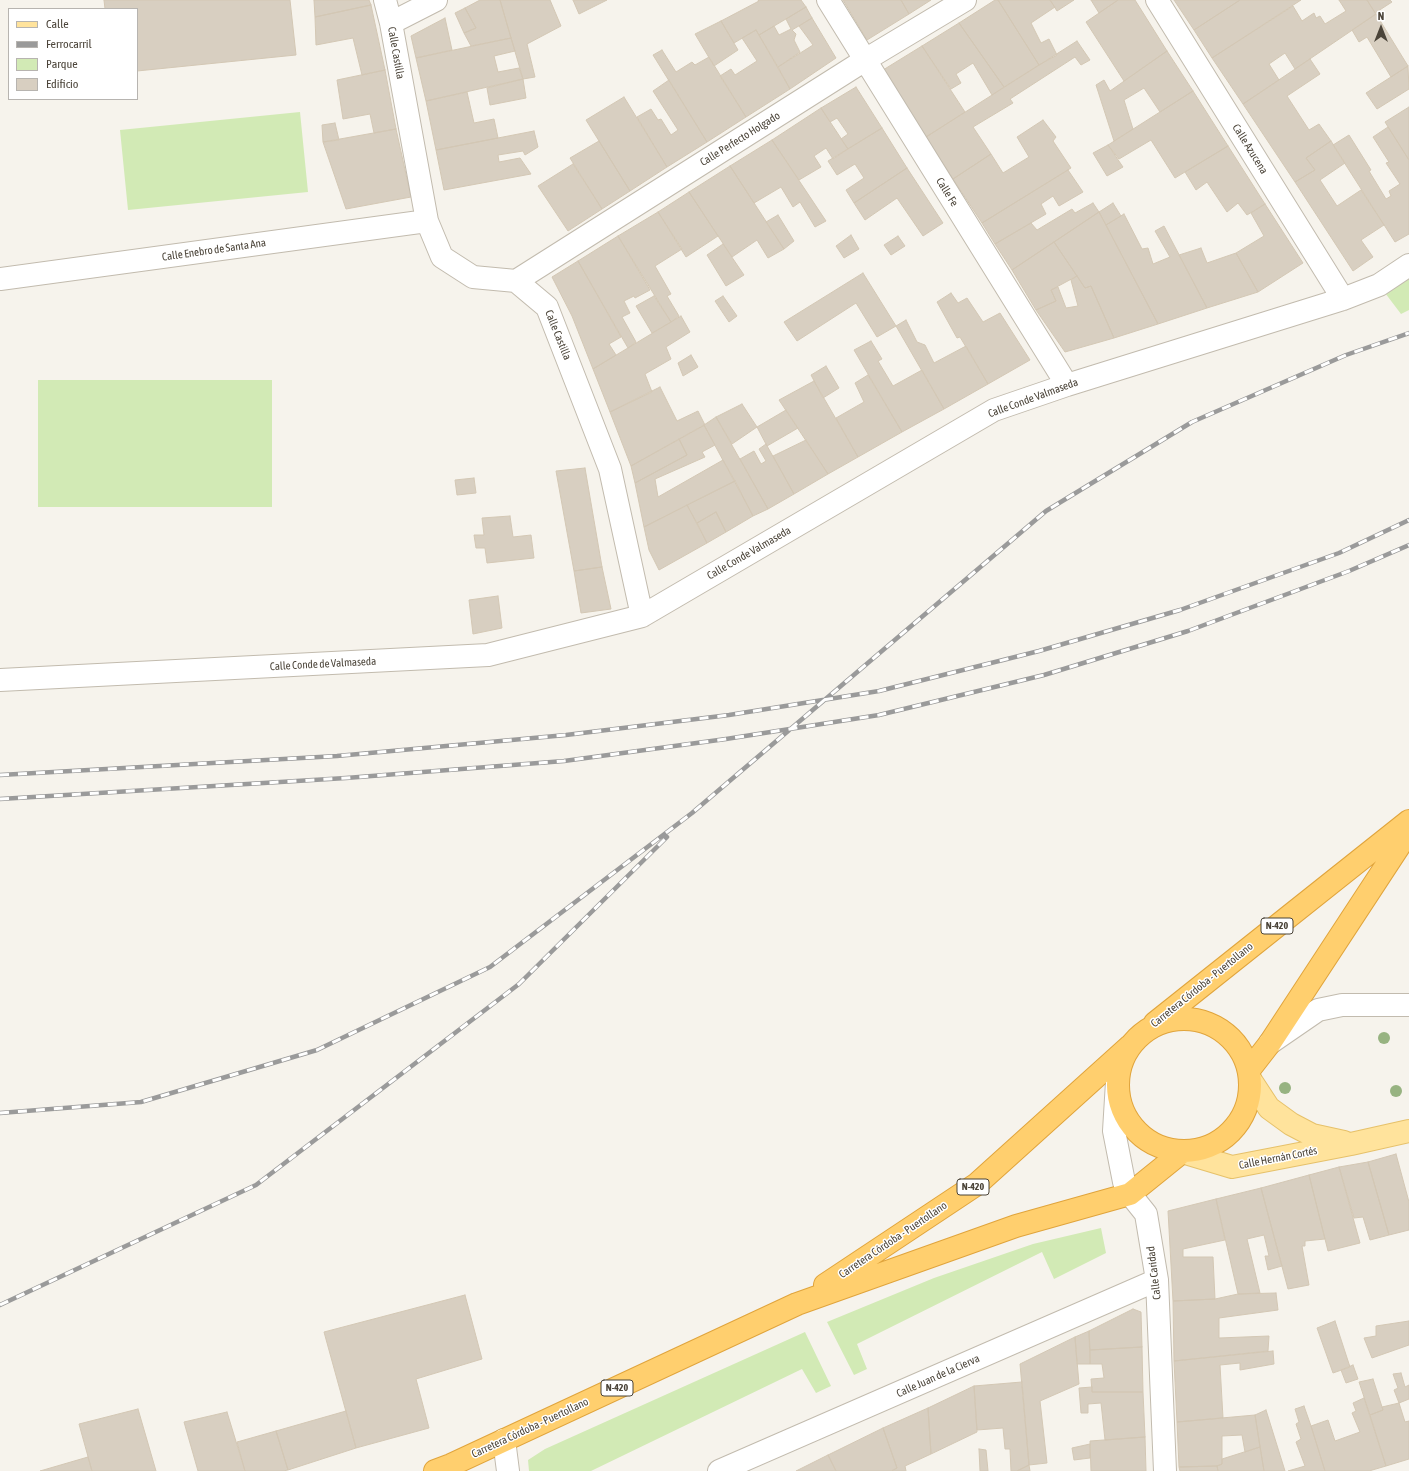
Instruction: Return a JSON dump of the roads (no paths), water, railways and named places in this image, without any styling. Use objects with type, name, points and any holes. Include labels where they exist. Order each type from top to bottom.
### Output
[{"type":"highway","name":"Carretera Córdoba - Puertollano","points":[[1145,1030],[1409,821]]},
{"type":"highway","points":[[1250,1074],[1409,831]]},
{"type":"highway","name":"N-420","points":[[1186,1019],[1208,1023],[1226,1034],[1240,1050],[1250,1074],[1250,1096],[1245,1112],[1221,1141],[1203,1149],[1182,1152],[1143,1139],[1129,1123],[1119,1104],[1117,1082],[1120,1064],[1130,1046],[1145,1030],[1165,1022],[1186,1019]]},
{"type":"highway","name":"Carretera Córdoba - Puertollano","points":[[797,1304],[977,1184],[1130,1046]]},
{"type":"highway","name":"Carretera Córdoba - Puertollano","points":[[435,1471],[451,1465],[797,1304],[1016,1226],[1130,1194],[1182,1152]]},
{"type":"main road","name":"Calle Hernán Cortés","points":[[1250,1074],[1269,1108],[1291,1124],[1312,1135],[1351,1144]]},
{"type":"main road","name":"Calle Hernán Cortés","points":[[1182,1152],[1232,1167],[1409,1131]]},
{"type":"street","name":"Calle Castilla","points":[[385,0],[391,23],[427,221],[442,257],[472,277],[516,281],[547,307],[610,469],[642,616]]},
{"type":"street","points":[[391,23],[436,0]]},
{"type":"street","name":"Calle Fe","points":[[828,0],[1067,385]]},
{"type":"street","name":"Calle Perfecto Holgado","points":[[516,281],[865,60],[965,0]]},
{"type":"street","name":"Calle Azucena","points":[[1157,0],[1343,299]]},
{"type":"street","name":"Calle Enebro de Santa Ana","points":[[0,279],[427,221]]},
{"type":"street","name":"Calle Conde Valmaseda","points":[[642,616],[994,410],[1067,385],[1343,299],[1379,285],[1409,265]]},
{"type":"street","name":"Calle Conde de Valmaseda","points":[[0,680],[488,655],[642,616]]},
{"type":"street","points":[[1270,1043],[1318,1010],[1342,1005],[1409,1005]]},
{"type":"street","name":"Calle Caridad","points":[[1117,1082],[1114,1131],[1124,1182],[1130,1194],[1146,1214],[1157,1280],[1165,1471]]},
{"type":"street","name":"Calle Juan de la Cierva","points":[[719,1471],[1157,1280]]},
{"type":"street","points":[[504,1440],[508,1471]]},
{"type":"railway","points":[[0,1113],[141,1102],[317,1050],[490,967],[692,813],[1046,511],[1192,422],[1346,355],[1409,333]]},
{"type":"railway","points":[[0,775],[337,756],[566,735],[729,715],[879,691],[1039,651],[1180,610],[1339,553],[1409,520]]},
{"type":"railway","points":[[0,799],[346,778],[564,761],[726,739],[879,715],[1044,675],[1188,631],[1349,571],[1409,545]]},
{"type":"railway","points":[[0,1305],[256,1185],[519,984],[667,837]]}]
